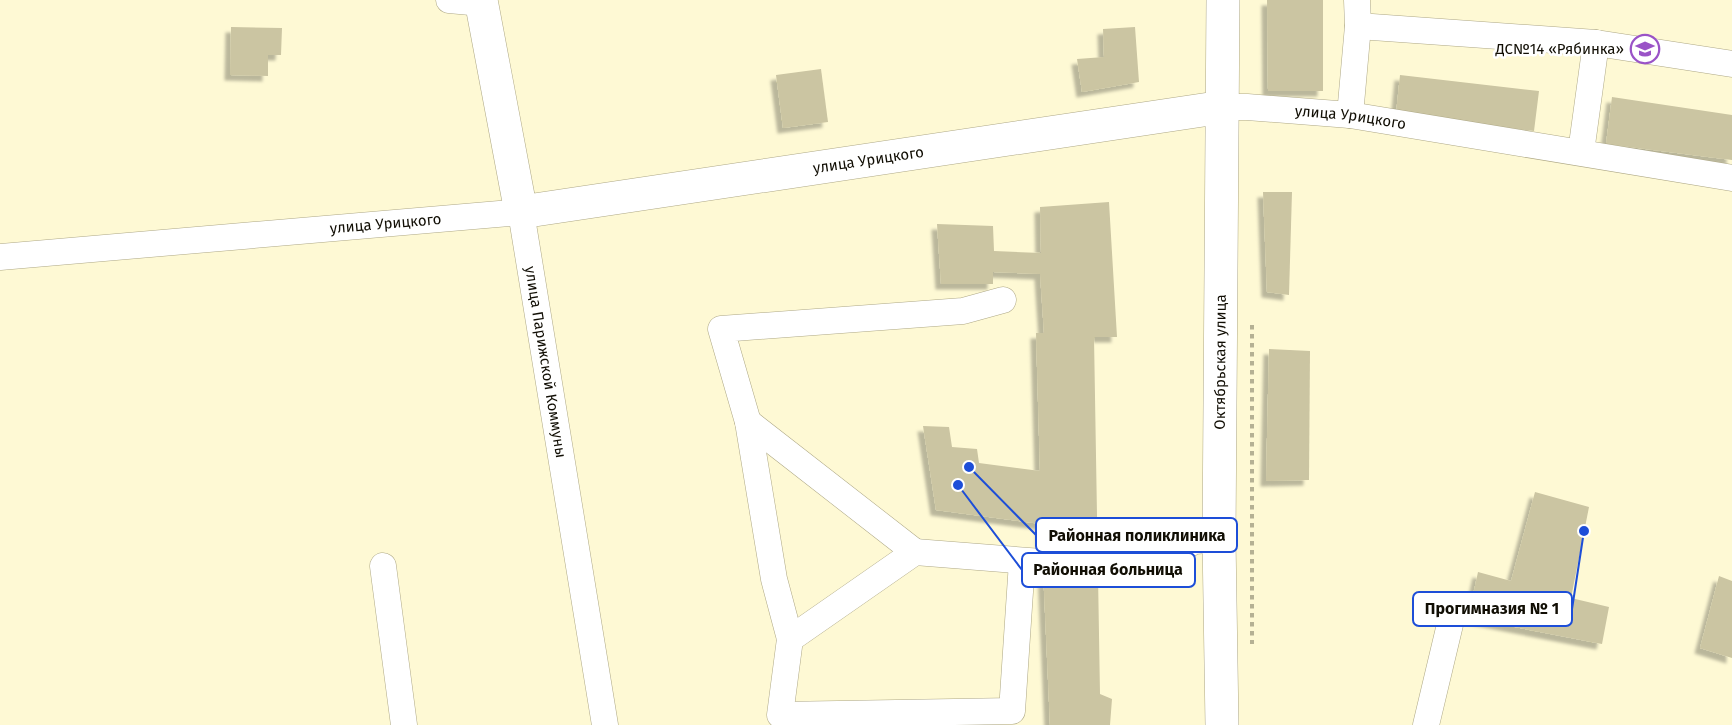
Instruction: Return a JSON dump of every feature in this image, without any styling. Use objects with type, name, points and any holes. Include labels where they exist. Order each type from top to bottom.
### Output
[{"type":"main road","name":"Октябрьская улица","points":[[1222,725],[1219,539],[1223,0]]},
{"type":"main road","name":"улица Парижской Коммуны","points":[[481,1],[521,212]]},
{"type":"main road","name":"улица Урицкого","points":[[521,212],[1223,107]]},
{"type":"street","points":[[449,0],[481,1]]},
{"type":"street","points":[[1350,115],[1358,26],[1357,0]]},
{"type":"street","points":[[1358,26],[1596,43],[1732,64]]},
{"type":"street","points":[[1581,152],[1596,43]]},
{"type":"street","name":"улица Урицкого","points":[[1223,107],[1350,115],[1732,178]]},
{"type":"street","name":"улица Урицкого","points":[[0,256],[521,212]]},
{"type":"street","name":"улица Парижской Коммуны","points":[[521,212],[605,725]]},
{"type":"street","points":[[748,422],[915,552],[1032,562],[1012,711],[780,715],[790,639],[774,579],[748,422],[722,329],[963,311],[1003,300]]},
{"type":"street","points":[[1098,562],[1155,560],[1195,541],[1219,539]]},
{"type":"street","points":[[790,639],[915,552]]},
{"type":"street","points":[[383,566],[404,725]]},
{"type":"street","points":[[1426,725],[1452,616]]},
{"type":"path","points":[[1252,316],[1252,654]]},
{"type":"building","points":[[1267,0],[1323,0],[1323,91],[1268,91]]},
{"type":"building","points":[[231,27],[282,28],[281,55],[268,55],[268,76],[230,75]]},
{"type":"building","points":[[1135,27],[1139,82],[1082,92],[1077,59],[1104,57],[1103,29]]},
{"type":"building","points":[[821,69],[828,122],[783,128],[776,75]]},
{"type":"building","points":[[1400,75],[1539,91],[1534,131],[1396,114]]},
{"type":"building","points":[[1612,97],[1732,115],[1732,160],[1606,144]]},
{"type":"building","points":[[1263,192],[1292,192],[1289,295],[1267,292]]},
{"type":"building","points":[[1109,202],[1117,337],[1094,337],[1100,694],[1112,699],[1110,725],[1050,725],[1041,524],[936,510],[923,426],[949,427],[952,447],[977,449],[979,463],[1040,471],[1036,333],[1044,333],[1040,274],[993,272],[993,284],[941,284],[937,224],[993,226],[994,251],[1041,253],[1040,207]]},
{"type":"building","points":[[1269,349],[1310,351],[1309,480],[1266,481]]},
{"type":"building","points":[[1535,492],[1589,507],[1571,598],[1609,607],[1602,644],[1468,618],[1478,572],[1511,581]]},
{"type":"building","points":[[1719,576],[1732,581],[1732,658],[1700,648]]},
{"type":"tunnel","points":[[1042,562],[1098,562]]},
{"type":"place","name":"ДС№14 «Рябинка»","points":[[1645,49]]},
{"type":"place","name":"Районная поликлиника","points":[[969,467]]},
{"type":"place","name":"Районная больница","points":[[958,485]]},
{"type":"place","name":"Прогимназия № 1","points":[[1584,531]]}]
